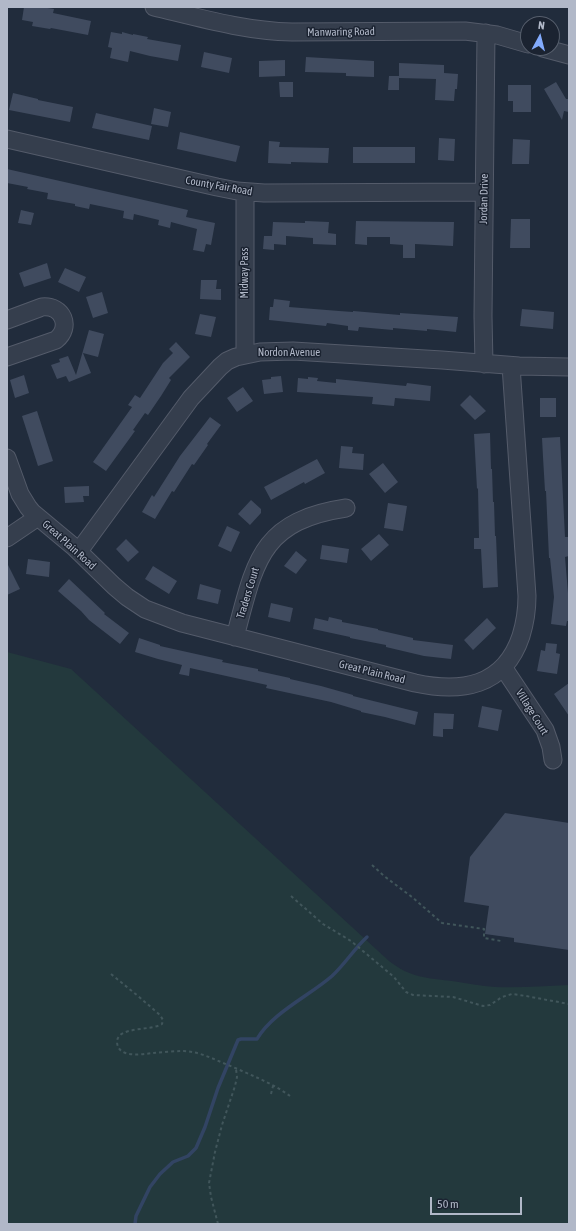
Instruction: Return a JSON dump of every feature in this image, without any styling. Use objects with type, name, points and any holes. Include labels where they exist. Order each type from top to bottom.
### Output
[{"type":"street","name":"Manwaring Road","points":[[154,7],[248,29],[269,31],[449,30],[486,33],[520,41]]},
{"type":"street","name":"Jordan Drive","points":[[484,364],[483,320],[486,33]]},
{"type":"street","name":"County Fair Road","points":[[7,139],[208,185],[245,192],[484,192]]},
{"type":"street","name":"Midway Pass","points":[[245,192],[245,354]]},
{"type":"street","points":[[7,320],[42,307],[48,307],[53,308],[60,313],[63,317],[64,324],[62,334],[54,341],[7,357]]},
{"type":"street","name":"Nordon Avenue","points":[[79,551],[174,420],[204,383],[224,363],[236,357],[266,351],[293,351],[511,366],[569,367]]},
{"type":"street","name":"Great Plain Road","points":[[7,458],[23,500],[28,507],[79,551],[119,590],[144,609],[178,622],[415,683],[437,687],[456,687],[474,684],[487,679],[503,667],[514,652],[520,639],[525,618],[527,600],[511,366]]},
{"type":"street","name":"Traders Court","points":[[235,637],[254,569],[262,554],[272,541],[284,530],[304,519],[322,513],[346,508]]},
{"type":"street","points":[[7,538],[38,517]]},
{"type":"street","name":"Village Court","points":[[503,667],[545,730],[550,743],[553,760]]},
{"type":"path","points":[[372,866],[412,897],[442,923],[484,929],[484,938],[501,941]]},
{"type":"path","points":[[291,896],[323,924],[351,941],[394,977],[406,992],[413,995],[453,997],[483,1006],[490,1005],[502,997],[512,994],[569,1004]]},
{"type":"path","points":[[111,974],[160,1015],[163,1020],[162,1024],[157,1027],[127,1031],[121,1034],[118,1038],[118,1043],[122,1051],[127,1054],[135,1055],[178,1051],[205,1055],[273,1085],[290,1096]]},
{"type":"path","points":[[218,1224],[209,1183],[222,1125],[235,1086],[237,1077],[236,1069]]},
{"type":"path","points":[[271,1094],[273,1085]]},
{"type":"green space","points":[[7,652],[71,669],[397,967],[419,976],[490,987],[569,985],[569,1224],[7,1224]]},
{"type":"building","points":[[24,7],[54,9],[53,13],[91,21],[88,35],[32,26],[33,22],[22,20]]},
{"type":"building","points":[[111,32],[133,34],[148,37],[147,39],[181,45],[178,61],[130,51],[128,62],[110,58],[112,48],[108,47]]},
{"type":"building","points":[[204,52],[232,58],[229,73],[201,67]]},
{"type":"building","points":[[306,57],[374,61],[374,77],[346,76],[346,73],[305,72]]},
{"type":"building","points":[[285,60],[285,76],[259,77],[259,61]]},
{"type":"building","points":[[399,63],[444,65],[444,73],[458,74],[457,89],[455,89],[454,101],[435,100],[436,79],[399,78],[399,90],[388,90],[389,76],[399,76]]},
{"type":"building","points":[[279,82],[293,82],[293,97],[280,97]]},
{"type":"building","points":[[556,82],[566,99],[569,99],[569,112],[564,111],[562,120],[544,89]]},
{"type":"building","points":[[508,85],[531,85],[531,112],[513,112],[513,101],[508,101]]},
{"type":"building","points":[[13,93],[73,107],[70,122],[9,110]]},
{"type":"building","points":[[154,108],[171,112],[168,127],[151,124]]},
{"type":"building","points":[[96,113],[152,126],[149,140],[92,128]]},
{"type":"building","points":[[180,132],[240,146],[236,162],[177,149]]},
{"type":"building","points":[[439,138],[455,139],[454,161],[438,160]]},
{"type":"building","points":[[513,139],[530,140],[529,164],[512,164]]},
{"type":"building","points":[[269,141],[280,142],[279,147],[329,148],[328,163],[268,163]]},
{"type":"building","points":[[353,147],[415,147],[415,163],[353,163]]},
{"type":"building","points":[[7,169],[188,210],[186,217],[215,223],[211,245],[206,244],[204,252],[193,250],[197,229],[171,222],[170,228],[158,225],[159,220],[134,214],[133,220],[123,218],[124,211],[90,204],[89,209],[75,206],[75,204],[47,199],[48,193],[7,183]]},
{"type":"building","points":[[21,210],[34,213],[31,225],[18,223]]},
{"type":"building","points":[[511,219],[530,219],[530,248],[510,248]]},
{"type":"building","points":[[305,221],[329,222],[328,233],[336,234],[336,245],[313,244],[313,238],[286,236],[286,245],[274,244],[274,250],[263,249],[264,236],[272,236],[273,222],[305,223]]},
{"type":"building","points":[[356,221],[454,222],[453,246],[415,244],[415,258],[403,258],[403,245],[390,244],[390,237],[367,237],[367,245],[355,244]]},
{"type":"building","points":[[47,263],[51,278],[24,287],[19,273]]},
{"type":"building","points":[[65,268],[86,277],[79,292],[58,282]]},
{"type":"building","points":[[201,280],[217,280],[216,289],[221,289],[221,300],[200,299]]},
{"type":"building","points":[[102,292],[108,313],[93,318],[86,297]]},
{"type":"building","points":[[274,299],[290,301],[289,307],[400,315],[400,313],[458,317],[456,332],[427,329],[427,331],[359,327],[358,331],[348,330],[348,326],[327,323],[326,326],[269,320],[270,307],[273,307]]},
{"type":"building","points":[[522,309],[554,312],[553,329],[520,326]]},
{"type":"building","points":[[200,314],[216,317],[211,337],[195,334]]},
{"type":"building","points":[[89,330],[104,334],[98,357],[83,353],[91,373],[69,382],[66,376],[57,379],[51,365],[60,362],[59,359],[68,356],[76,375]]},
{"type":"building","points":[[176,342],[190,357],[169,378],[171,380],[161,396],[148,415],[145,413],[133,430],[135,431],[106,471],[93,462],[132,407],[128,405],[135,395],[140,398],[163,363],[173,353],[169,349]]},
{"type":"building","points":[[24,375],[29,393],[15,398],[10,380]]},
{"type":"building","points":[[281,376],[283,392],[264,394],[262,380]]},
{"type":"building","points":[[308,377],[318,378],[317,381],[336,383],[336,379],[406,386],[407,383],[431,386],[430,401],[395,398],[394,406],[372,404],[373,397],[297,392],[298,378],[308,379]]},
{"type":"building","points":[[243,387],[253,401],[237,412],[227,398]]},
{"type":"building","points":[[470,395],[486,411],[475,420],[460,405]]},
{"type":"building","points":[[540,398],[556,398],[556,417],[540,417]]},
{"type":"building","points":[[37,411],[53,461],[38,466],[22,416]]},
{"type":"building","points":[[210,417],[221,425],[194,465],[192,464],[174,492],[172,491],[155,519],[142,512],[152,495],[154,497],[180,456]]},
{"type":"building","points":[[490,433],[498,587],[483,588],[481,549],[474,549],[474,538],[479,538],[478,488],[477,489],[474,434]]},
{"type":"building","points":[[560,437],[565,537],[569,537],[569,556],[565,557],[569,605],[569,621],[567,621],[566,626],[551,624],[554,597],[549,558],[542,438]]},
{"type":"building","points":[[341,446],[353,447],[352,453],[364,454],[363,470],[339,468]]},
{"type":"building","points":[[317,459],[325,473],[305,484],[304,482],[271,500],[264,487]]},
{"type":"building","points":[[383,463],[398,482],[385,493],[369,474]]},
{"type":"building","points":[[89,486],[89,496],[83,496],[84,502],[65,503],[64,487]]},
{"type":"building","points":[[251,500],[261,509],[261,513],[250,525],[238,514]]},
{"type":"building","points":[[388,503],[407,506],[403,531],[384,528]]},
{"type":"building","points":[[227,526],[240,532],[231,552],[218,546]]},
{"type":"building","points":[[379,534],[389,545],[371,561],[361,549]]},
{"type":"building","points":[[126,539],[139,552],[128,562],[116,549]]},
{"type":"building","points":[[322,545],[349,549],[347,563],[320,559]]},
{"type":"building","points":[[296,551],[307,560],[296,574],[284,566]]},
{"type":"building","points":[[28,559],[50,562],[49,577],[26,574]]},
{"type":"building","points":[[7,563],[20,589],[7,595]]},
{"type":"building","points":[[153,566],[177,581],[169,594],[145,579]]},
{"type":"building","points":[[69,579],[105,613],[104,614],[129,633],[120,644],[89,620],[58,591]]},
{"type":"building","points":[[200,584],[221,590],[218,604],[197,599]]},
{"type":"building","points":[[271,603],[293,608],[290,622],[268,617]]},
{"type":"building","points":[[329,617],[342,620],[342,622],[413,638],[413,640],[453,645],[451,659],[424,656],[386,647],[386,645],[313,629],[315,618],[328,621]]},
{"type":"building","points":[[487,618],[496,628],[473,650],[464,640]]},
{"type":"building","points":[[139,638],[160,646],[223,660],[222,662],[258,669],[258,671],[418,712],[415,725],[361,712],[331,702],[266,688],[267,685],[190,668],[189,676],[179,674],[182,665],[135,652]]},
{"type":"building","points":[[546,643],[557,644],[556,653],[560,654],[557,674],[537,671],[541,650],[545,651]]},
{"type":"building","points":[[569,683],[569,716],[554,694]]},
{"type":"building","points":[[482,706],[502,710],[498,731],[478,727]]},
{"type":"building","points":[[434,713],[454,714],[453,729],[443,729],[443,737],[433,736]]},
{"type":"building","points":[[505,813],[569,823],[569,950],[514,942],[514,938],[485,934],[489,906],[464,902],[470,857]]},
{"type":"waterway","points":[[135,1224],[136,1216],[150,1187],[160,1174],[173,1162],[188,1156],[196,1148],[205,1127],[218,1088],[238,1040],[257,1039],[281,1013],[332,976],[367,937]]}]
